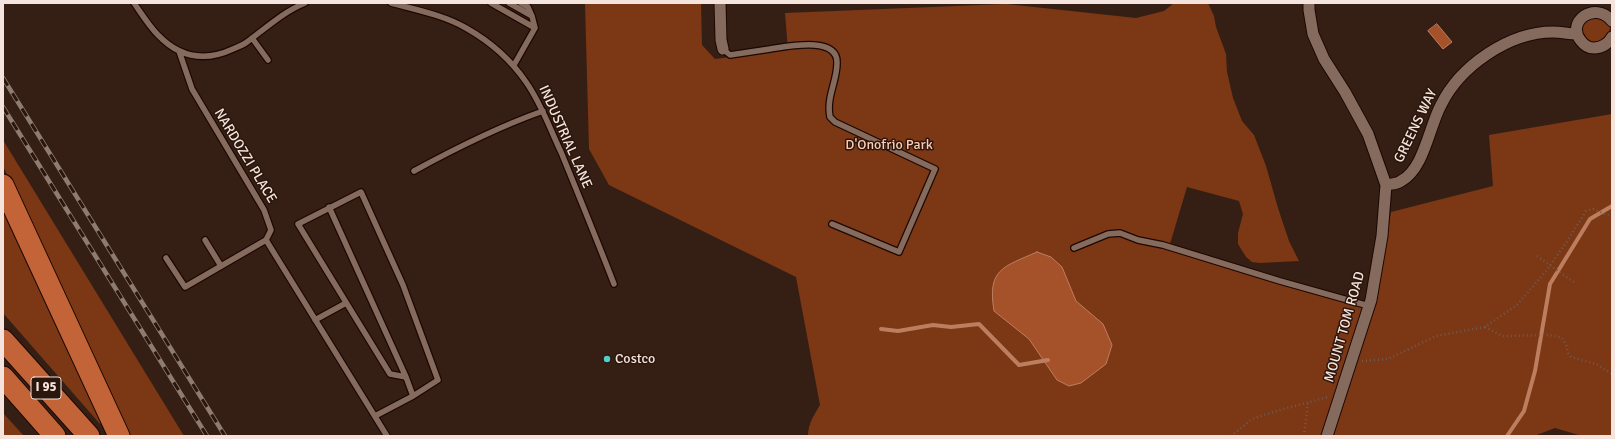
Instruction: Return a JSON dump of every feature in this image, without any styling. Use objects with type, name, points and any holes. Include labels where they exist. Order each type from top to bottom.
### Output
[{"type":"highway","points":[[3,185],[119,436]]},
{"type":"highway","name":"I 95","points":[[3,340],[89,436]]},
{"type":"highway","name":"I 95","points":[[3,377],[55,436]]},
{"type":"street","points":[[720,3],[721,40],[723,49]]},
{"type":"street","name":"MOUNT TOM ROAD","points":[[1309,3],[1313,34],[1324,59],[1345,92],[1368,134],[1386,186],[1382,236],[1369,306],[1327,436]]},
{"type":"street","points":[[1612,21],[1604,12],[1598,10],[1586,13],[1578,22],[1577,34],[1584,44],[1595,48],[1602,47],[1607,44],[1612,37]]},
{"type":"street","name":"GREENS WAY","points":[[1386,186],[1400,182],[1411,173],[1426,145],[1441,104],[1453,86],[1482,57],[1505,43],[1527,36],[1553,32],[1577,34]]},
{"type":"lane","points":[[134,3],[157,35],[180,52],[206,57],[223,54],[245,44],[281,15],[306,3]]},
{"type":"lane","name":"INDUSTRIAL LANE","points":[[391,3],[407,5],[458,24],[485,41],[514,65],[527,83],[543,111],[583,205],[614,284]]},
{"type":"lane","points":[[492,3],[535,28]]},
{"type":"lane","points":[[509,3],[532,16]]},
{"type":"lane","points":[[514,65],[535,28],[527,5],[521,3]]},
{"type":"lane","points":[[252,38],[268,60]]},
{"type":"lane","points":[[723,49],[730,55],[802,45],[826,47],[835,54],[837,62],[828,101],[830,117],[835,122],[935,169],[899,252],[832,224]]},
{"type":"lane","name":"NARDOZZI PLACE","points":[[180,52],[192,89],[266,215],[271,230],[266,240]]},
{"type":"lane","points":[[414,171],[477,138],[510,123],[543,111]]},
{"type":"lane","points":[[375,416],[413,396],[438,380],[403,285],[360,192],[298,224],[390,374],[406,377]]},
{"type":"lane","points":[[329,207],[406,377],[413,396]]},
{"type":"lane","points":[[1074,248],[1108,234],[1120,233],[1138,240],[1163,245],[1280,281],[1369,306]]},
{"type":"lane","points":[[205,240],[221,266]]},
{"type":"lane","points":[[166,258],[185,287],[266,240],[387,436]]},
{"type":"lane","points":[[315,320],[346,303]]},
{"type":"path","points":[[1352,361],[1388,359],[1436,336],[1485,328],[1517,305],[1546,271],[1568,240],[1581,216],[1586,211],[1593,208],[1612,217]]},
{"type":"path","points":[[1537,256],[1576,283]]},
{"type":"path","points":[[1485,328],[1502,336],[1550,335],[1562,338],[1571,357],[1596,364],[1612,374]]},
{"type":"path","points":[[1231,436],[1252,419],[1329,397],[1343,387]]},
{"type":"path","points":[[1304,436],[1308,404]]},
{"type":"green space","name":"D'Onofrio Park","points":[[585,3],[701,3],[702,45],[715,59],[788,50],[785,13],[1006,4],[1136,18],[1164,11],[1174,3],[1208,3],[1214,16],[1216,27],[1226,54],[1227,72],[1233,98],[1242,121],[1254,135],[1266,166],[1289,241],[1299,261],[1252,262],[1246,257],[1238,244],[1238,233],[1243,214],[1239,201],[1187,187],[1170,244],[1376,306],[1391,212],[1493,186],[1489,135],[1612,114],[1612,436],[1582,436],[1555,428],[1534,436],[808,436],[810,424],[820,405],[796,277],[609,185],[589,149]]},
{"type":"green space","points":[[1599,14],[1610,26],[1609,37],[1606,41],[1586,44],[1578,26],[1580,22]]},
{"type":"green space","points":[[3,140],[184,436],[129,436],[3,166]]},
{"type":"green space","points":[[3,209],[102,421],[100,424],[3,313]]},
{"type":"green space","points":[[3,413],[24,436],[3,436]]},
{"type":"shaded area","points":[[1437,24],[1452,42],[1443,49],[1428,31]]},
{"type":"shaded area","points":[[1037,252],[1051,257],[1062,267],[1076,301],[1103,324],[1112,345],[1106,364],[1081,383],[1069,386],[1057,380],[1029,339],[994,311],[992,297],[993,286],[1000,271],[1007,266]]},
{"type":"waterway","points":[[1507,436],[1524,411],[1535,371],[1550,284],[1590,219],[1612,206]]},
{"type":"waterway","points":[[881,329],[898,331],[933,325],[951,327],[979,324],[1019,365],[1048,360]]},
{"type":"railway","points":[[3,78],[225,436]]},
{"type":"railway","points":[[3,107],[207,436]]},
{"type":"place","name":"Costco","points":[[607,359]]}]
